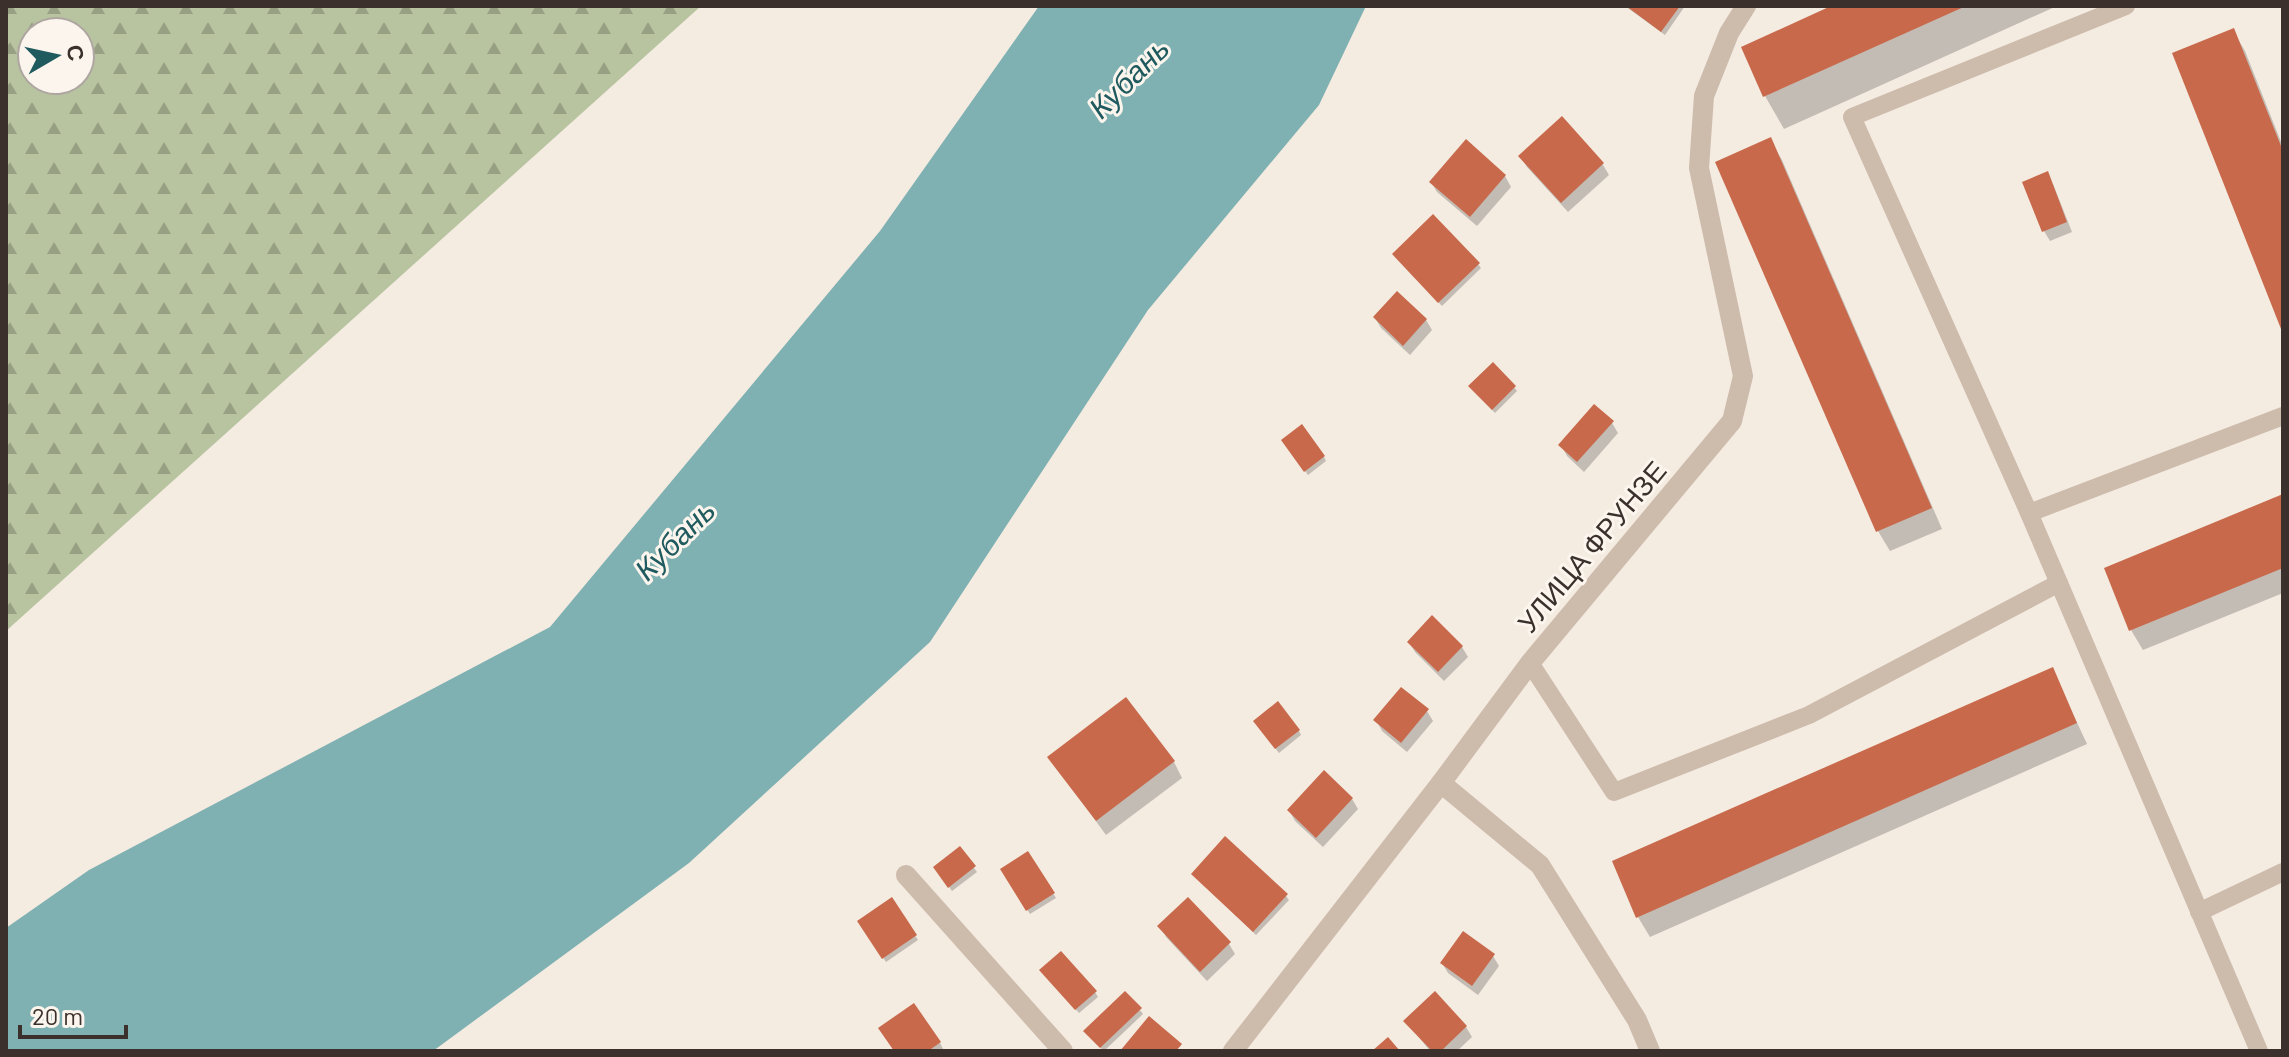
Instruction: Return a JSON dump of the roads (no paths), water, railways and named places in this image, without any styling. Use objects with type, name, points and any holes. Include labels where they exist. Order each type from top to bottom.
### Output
[{"type":"street","name":"УЛИЦА ФРУНЗЕ","points":[[1233,1051],[1530,663],[1732,421],[1743,376],[1699,168],[1704,96],[1729,33],[1746,6]]},
{"type":"street","points":[[1441,783],[1540,865],[1637,1020],[1650,1051]]},
{"type":"street","points":[[906,875],[1063,1051]]},
{"type":"lane","points":[[2126,6],[1852,117],[2029,513],[2259,1051]]},
{"type":"lane","points":[[2029,513],[2283,416]]},
{"type":"lane","points":[[1530,663],[1614,792],[1809,715],[2059,583]]},
{"type":"lane","points":[[2199,912],[2283,872]]},
{"type":"water","name":"Кубань","points":[[1039,6],[1366,6],[1319,105],[1148,310],[930,642],[689,863],[433,1051],[6,1051],[6,928],[89,870],[550,627],[880,231]]}]
